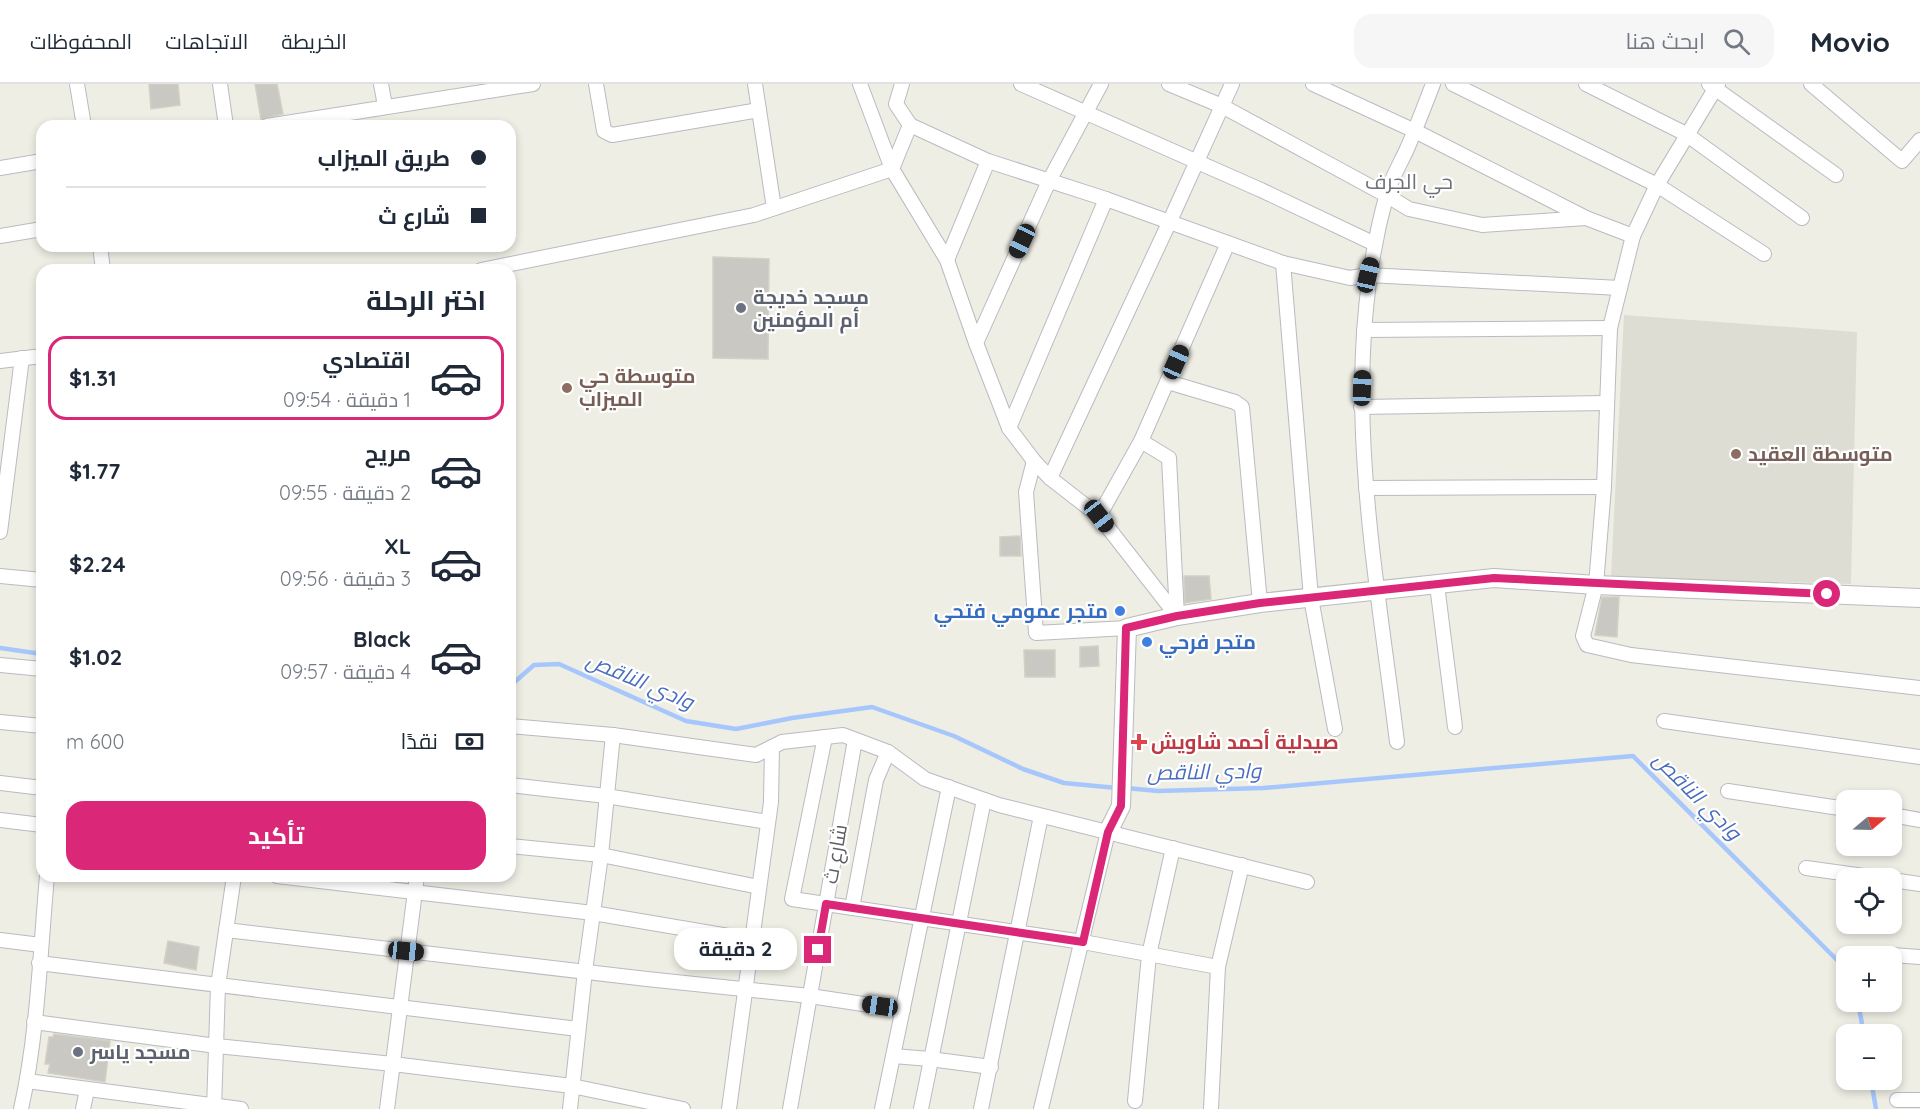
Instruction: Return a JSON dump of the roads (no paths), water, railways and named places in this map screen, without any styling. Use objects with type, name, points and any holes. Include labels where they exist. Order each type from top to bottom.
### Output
[{"type":"street","points":[[77,84],[83,120]]},
{"type":"street","points":[[220,84],[225,120]]},
{"type":"street","points":[[381,84],[385,106]]},
{"type":"street","points":[[302,120],[479,88],[533,84]]},
{"type":"street","points":[[597,84],[604,131],[612,135],[759,110]]},
{"type":"street","points":[[754,84],[774,208]]},
{"type":"street","points":[[860,84],[892,169],[947,260],[1009,428],[1050,478],[1099,516],[1177,616]]},
{"type":"street","points":[[902,84],[896,104],[910,125],[988,161],[1106,199],[1283,263],[1350,278],[1368,275],[1620,288]]},
{"type":"street","points":[[1021,84],[1375,244]]},
{"type":"street","points":[[976,343],[1049,180],[1101,84]]},
{"type":"street","points":[[1169,84],[1222,106],[1409,209],[1482,225],[1586,218]]},
{"type":"street","points":[[1050,478],[1170,223],[1232,84]]},
{"type":"street","points":[[1313,84],[1415,131],[1586,218],[1633,236]]},
{"type":"street","points":[[1396,742],[1366,488],[1361,407],[1364,330],[1368,275],[1386,195],[1433,84]]},
{"type":"street","points":[[1453,84],[1658,185],[1764,254]]},
{"type":"street","points":[[1586,84],[1686,134],[1802,218]]},
{"type":"street","points":[[1811,84],[1902,161],[1920,140]]},
{"type":"street","points":[[1836,175],[1714,85],[1658,185],[1633,236],[1610,328],[1604,487],[1596,585],[1583,636],[1587,645],[1631,655],[1920,688]]},
{"type":"street","points":[[511,264],[754,215],[892,169],[910,125]]},
{"type":"street","points":[[947,260],[988,161]]},
{"type":"street","points":[[0,168],[36,162]]},
{"type":"street","points":[[1009,428],[1106,199]]},
{"type":"street","points":[[0,236],[36,230]]},
{"type":"street","points":[[1099,516],[1141,441],[1228,243]]},
{"type":"street","points":[[1283,263],[1311,598],[1335,729]]},
{"type":"street","points":[[1364,330],[1610,328]]},
{"type":"street","points":[[0,361],[36,357]]},
{"type":"street","points":[[0,532],[22,358]]},
{"type":"street","points":[[1168,382],[1235,402],[1242,407],[1260,603]]},
{"type":"street","points":[[1361,407],[1606,403]]},
{"type":"street","points":[[1141,441],[1169,458],[1177,616]]},
{"type":"street","points":[[1034,461],[1026,492],[1036,633],[1126,628],[1177,616],[1260,603],[1494,578],[1596,585],[1920,598]]},
{"type":"street","points":[[1366,488],[1604,487]]},
{"type":"street","points":[[0,576],[36,579]]},
{"type":"street","points":[[1437,585],[1455,727]]},
{"type":"street","points":[[1041,1109],[1108,832],[1121,806],[1126,628]]},
{"type":"street","points":[[0,665],[36,668]]},
{"type":"street","points":[[1665,721],[1920,757]]},
{"type":"street","points":[[0,722],[36,725]]},
{"type":"street","points":[[516,727],[613,735],[756,755],[782,742],[843,735],[888,752],[926,779],[984,800],[1307,882]]},
{"type":"street","points":[[570,1109],[613,735]]},
{"type":"street","points":[[825,737],[792,899],[1083,942],[1218,967]]},
{"type":"street","name":"شارع ث","points":[[790,1109],[855,740]]},
{"type":"street","points":[[729,1109],[771,802],[772,747]]},
{"type":"street","points":[[852,908],[876,780],[888,752]]},
{"type":"street","points":[[0,783],[36,787]]},
{"type":"street","points":[[516,786],[606,796],[768,822]]},
{"type":"street","points":[[882,1109],[949,787]]},
{"type":"street","points":[[1728,791],[1836,807]]},
{"type":"street","points":[[921,1109],[984,800]]},
{"type":"street","points":[[981,1109],[1041,816]]},
{"type":"street","points":[[1902,817],[1920,820]]},
{"type":"street","points":[[0,820],[36,824]]},
{"type":"street","points":[[516,847],[601,855],[759,887]]},
{"type":"street","points":[[1135,1101],[1149,955],[1173,849]]},
{"type":"street","points":[[1211,1109],[1218,967],[1242,866]]},
{"type":"street","points":[[1806,868],[1836,872]]},
{"type":"street","points":[[1902,881],[1920,884]]},
{"type":"street","points":[[21,1109],[34,1022],[46,882]]},
{"type":"street","points":[[214,1108],[218,986],[233,882]]},
{"type":"street","points":[[329,882],[593,913],[752,940]]},
{"type":"street","points":[[387,1109],[416,882]]},
{"type":"street","points":[[226,930],[810,996],[903,1010]]},
{"type":"street","points":[[0,940],[41,945]]},
{"type":"street","points":[[1902,956],[1920,957]]},
{"type":"street","points":[[39,963],[578,1029]]},
{"type":"street","points":[[34,1022],[217,1046],[393,1064],[572,1086],[683,1109]]},
{"type":"street","points":[[893,1056],[991,1067]]},
{"type":"street","points":[[27,1081],[87,1090],[152,1104],[242,1109]]},
{"type":"street","points":[[83,1109],[87,1090]]},
{"type":"street","points":[[1897,1100],[1920,1101]]},
{"type":"waterway","points":[[0,648],[36,653]]},
{"type":"waterway","name":"وادي الناقص","points":[[516,681],[534,665],[559,664],[686,721],[736,729],[792,718],[872,707],[954,736],[1023,769],[1064,783],[1117,788]]},
{"type":"waterway","name":"وادي الناقص","points":[[1126,788],[1158,791],[1263,788],[1633,756],[1836,959]]},
{"type":"waterway","name":"وادي الناقص","points":[[1860,1012],[1862,1024]]},
{"type":"waterway","name":"وادي الناقص","points":[[1873,1090],[1876,1109]]},
{"type":"place","name":"مسجد خديجة أم المؤمنين","points":[[741,308]]},
{"type":"place","name":"متوسطة حي الميزاب","points":[[567,388]]},
{"type":"place","name":"متوسطة العقيد","points":[[1736,454]]},
{"type":"place","name":"متجر عمومي فتحي","points":[[1120,611]]},
{"type":"place","name":"متجر فرحي","points":[[1147,642]]},
{"type":"place","name":"صيدلية أحمد شاويش","points":[[1139,742]]},
{"type":"place","name":"مسجد ياسر","points":[[78,1052]]},
{"type":"district","name":"حي الجرف","points":[[1409,182]]}]
